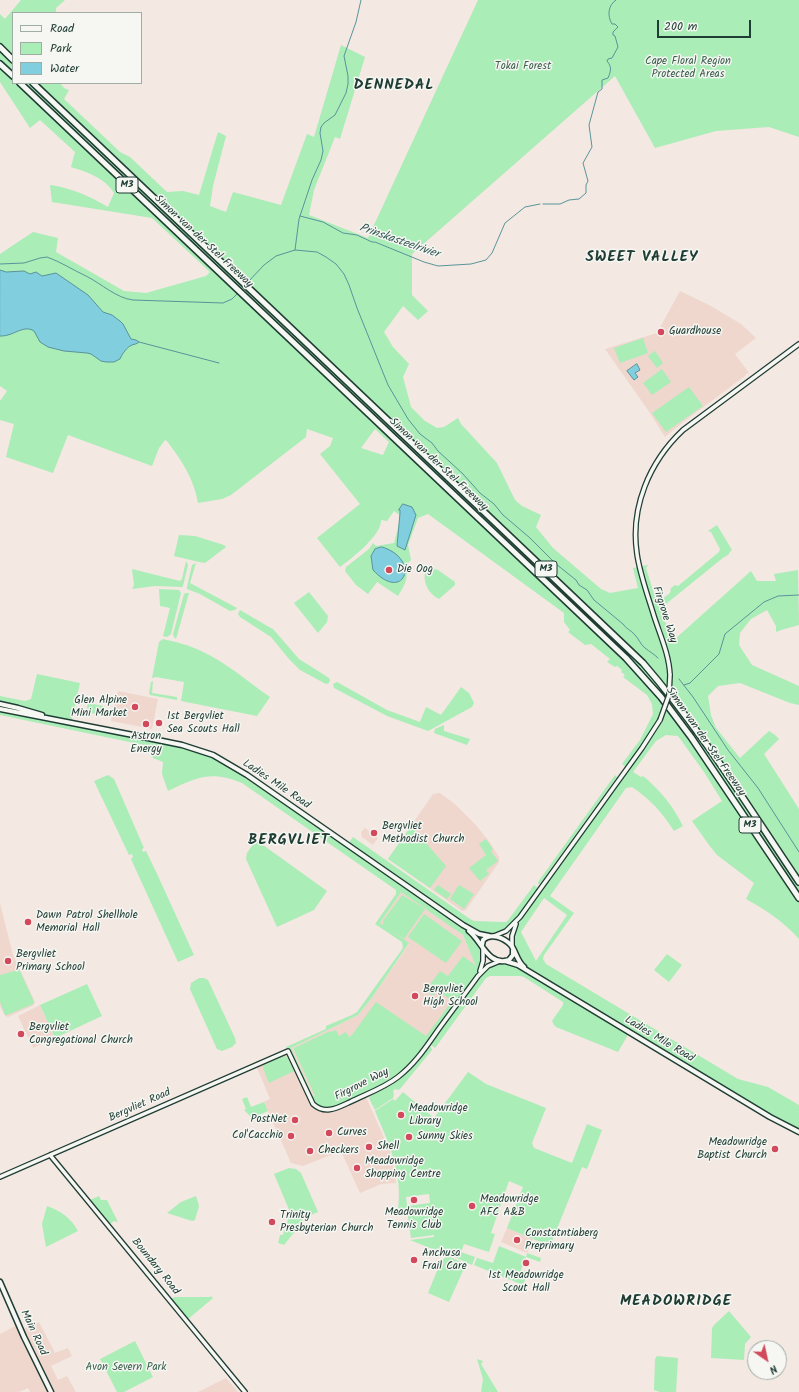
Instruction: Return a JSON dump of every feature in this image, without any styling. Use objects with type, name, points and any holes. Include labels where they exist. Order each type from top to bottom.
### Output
[{"type":"highway","points":[[0,47],[12,59]]},
{"type":"highway","points":[[0,52],[12,63]]},
{"type":"highway","points":[[0,64],[12,76]]},
{"type":"highway","points":[[0,67],[12,76]]},
{"type":"highway","name":"Simon van der Stel Freeway","points":[[21,84],[594,627],[644,677],[691,737],[799,898]]},
{"type":"highway","name":"Simon van der Stel Freeway","points":[[34,84],[643,663],[673,698],[695,727],[799,882]]},
{"type":"main road","name":"Ladies Mile Road","points":[[0,704],[36,713],[52,719]]},
{"type":"main road","name":"Ladies Mile Road","points":[[0,709],[160,740],[213,755],[247,775],[463,925],[478,933],[491,936]]},
{"type":"main road","name":"Ladies Mile Road","points":[[463,925],[476,937],[482,948]]},
{"type":"main road","points":[[491,936],[504,940],[513,949],[514,954],[512,957],[503,961],[490,956],[482,948],[483,940],[491,936]]},
{"type":"main road","name":"Ladies Mile Road","points":[[513,949],[519,962],[530,973]]},
{"type":"main road","name":"Ladies Mile Road","points":[[503,961],[514,964],[530,973],[799,1135]]},
{"type":"main road","name":"Ladies Mile Road","points":[[780,1123],[799,1132]]},
{"type":"main road","name":"Main Road","points":[[0,1282],[24,1337],[52,1392]]},
{"type":"street","name":"Firgrove Way","points":[[491,936],[506,931],[520,917],[647,741],[660,720],[669,695],[670,675],[667,655],[640,572],[637,555],[637,516],[644,486],[659,458],[669,444],[683,430],[799,344]]},
{"type":"street","name":"Firgrove Way","points":[[513,949],[512,934],[520,917]]},
{"type":"street","name":"Firgrove Way","points":[[478,976],[483,963],[482,948]]},
{"type":"street","name":"Firgrove Way","points":[[288,1051],[313,1104],[325,1110],[338,1108],[392,1082],[408,1069],[478,976],[490,964],[503,961]]},
{"type":"street","name":"Bergvliet Road","points":[[0,1177],[288,1051]]},
{"type":"street","name":"Boundary Road","points":[[50,1155],[245,1392]]},
{"type":"shaded area","points":[[680,291],[711,306],[741,324],[756,338],[735,354],[749,373],[665,437],[605,349],[657,333]]},
{"type":"shaded area","points":[[118,691],[158,699],[152,729],[111,721]]},
{"type":"shaded area","points":[[440,793],[456,805],[475,824],[499,857],[499,862],[466,910],[462,911],[388,859],[433,794]]},
{"type":"shaded area","points":[[365,828],[369,831],[369,833],[378,838],[373,845],[362,837],[361,832]]},
{"type":"shaded area","name":"Bergvliet High School","points":[[401,891],[463,935],[477,967],[410,1059],[334,1102],[313,1096],[291,1048],[358,1015],[371,999],[409,944],[380,923]]},
{"type":"shaded area","name":"Bergvliet Primary School","points":[[0,903],[13,955],[35,1002],[34,1005],[8,1017],[5,1016],[0,1006]]},
{"type":"shaded area","points":[[40,1005],[55,1038],[33,1048],[18,1016]]},
{"type":"shaded area","points":[[288,1051],[311,1100],[365,1095],[390,1151],[396,1183],[381,1184],[360,1193],[341,1151],[303,1166],[291,1163],[264,1102],[270,1099],[256,1065]]},
{"type":"shaded area","name":"Constatntiaberg Preprimary","points":[[507,1228],[533,1239],[527,1253],[501,1242]]},
{"type":"shaded area","points":[[39,1322],[55,1353],[68,1348],[72,1356],[51,1366],[58,1380],[67,1376],[76,1392],[30,1392],[28,1388],[19,1392],[0,1392],[0,1334],[19,1324],[22,1330]]},
{"type":"shaded area","points":[[226,1378],[238,1392],[198,1392]]},
{"type":"green space","points":[[21,0],[65,0],[56,8],[56,12],[12,12],[12,84],[61,84],[64,88],[69,90],[64,99],[120,152],[130,157],[167,192],[183,191],[199,195],[218,132],[226,136],[213,186],[210,206],[226,212],[233,192],[281,205],[307,134],[314,137],[341,45],[365,57],[340,139],[335,137],[314,190],[309,215],[368,238],[478,0],[799,0],[799,137],[769,127],[716,131],[655,148],[615,76],[412,254],[412,295],[428,311],[418,320],[403,306],[384,332],[393,347],[409,364],[403,377],[411,407],[425,421],[437,428],[444,427],[458,418],[461,424],[497,463],[515,500],[522,506],[541,515],[536,527],[553,548],[601,589],[610,593],[638,588],[633,568],[648,565],[646,568],[657,603],[670,593],[671,588],[675,585],[678,586],[719,552],[720,549],[711,532],[708,531],[717,525],[732,550],[661,608],[667,627],[675,639],[751,571],[757,581],[776,581],[774,574],[798,570],[799,625],[776,632],[776,626],[767,610],[751,619],[740,633],[739,645],[752,665],[799,686],[799,705],[790,703],[740,683],[718,686],[708,696],[711,715],[716,728],[740,758],[769,731],[779,739],[764,754],[799,809],[799,939],[774,917],[746,899],[754,883],[717,855],[692,821],[722,801],[704,772],[678,736],[666,735],[656,741],[633,772],[641,777],[643,776],[655,787],[670,805],[683,826],[674,831],[660,812],[645,797],[632,787],[626,788],[550,896],[574,913],[544,955],[543,959],[546,964],[738,1079],[768,1087],[799,1105],[799,1135],[629,1033],[618,1052],[556,1027],[552,1021],[563,1005],[563,1002],[524,977],[520,976],[490,976],[486,978],[435,1048],[429,1043],[416,1060],[392,1082],[330,1110],[315,1105],[308,1096],[286,1047],[326,1029],[326,1026],[357,1012],[403,948],[402,942],[375,924],[396,894],[396,890],[242,783],[231,779],[213,776],[187,782],[168,791],[162,774],[163,762],[153,758],[148,748],[144,745],[0,715],[0,709],[49,718],[0,704],[0,696],[25,701],[31,699],[37,674],[80,683],[71,723],[182,745],[224,761],[348,844],[353,837],[470,919],[474,921],[506,922],[534,885],[540,890],[627,768],[622,764],[640,740],[653,714],[652,704],[647,695],[623,677],[625,675],[621,672],[622,670],[607,662],[610,659],[591,644],[585,645],[568,632],[570,630],[564,622],[564,613],[428,514],[418,518],[408,545],[411,560],[406,565],[406,581],[398,596],[377,582],[368,594],[356,585],[345,571],[346,567],[369,549],[373,543],[376,546],[394,543],[401,516],[394,511],[387,521],[381,520],[377,533],[358,553],[340,567],[317,538],[360,504],[320,454],[330,446],[333,438],[307,429],[306,437],[231,495],[222,499],[198,503],[194,486],[187,470],[165,440],[159,448],[152,466],[68,435],[53,473],[6,457],[14,424],[0,420],[0,401],[7,391],[0,386],[0,254],[33,232],[58,238],[56,252],[124,291],[146,293],[206,276],[210,272],[152,218],[52,202],[50,185],[66,188],[80,193],[108,207],[114,193],[106,183],[89,173],[71,167],[75,152],[40,120],[30,128],[0,82],[0,14],[5,19]],"holes":[[[375,429],[389,442],[383,455],[361,448]],[[401,892],[463,935],[476,966],[463,956],[448,976],[440,971],[426,990],[433,996],[437,990],[452,1001],[426,1036],[376,1002],[349,1037],[346,1032],[339,1036],[336,1030],[330,1031],[294,1048],[315,1096],[313,1096],[291,1048],[358,1015],[371,999],[409,943],[386,927],[404,939],[425,909],[402,895],[383,921],[383,925],[380,923]],[[544,898],[567,915],[536,961],[521,932]],[[518,920],[515,927],[512,948],[527,971],[505,961],[485,968],[479,974],[483,958],[482,948],[466,927],[482,933],[494,935],[504,931]]]},
{"type":"green space","points":[[643,338],[648,353],[620,363],[614,348]]},
{"type":"green space","points":[[655,351],[663,363],[657,368],[648,356]]},
{"type":"green space","points":[[662,369],[671,382],[652,395],[643,383]]},
{"type":"green space","points":[[689,387],[703,406],[666,432],[652,413]]},
{"type":"green space","points":[[179,535],[195,536],[224,545],[226,547],[205,563],[174,556]]},
{"type":"green space","points":[[186,561],[188,565],[182,587],[155,586],[132,589],[134,585],[132,569],[180,581],[182,579]]},
{"type":"green space","points":[[196,563],[190,583],[237,608],[235,610],[230,611],[200,594],[187,589],[192,565]]},
{"type":"green space","points":[[427,567],[438,570],[455,582],[455,585],[439,599],[431,593],[426,585],[425,572]]},
{"type":"green space","points":[[159,589],[179,590],[181,593],[171,634],[167,637],[163,636],[170,608],[160,606]]},
{"type":"green space","points":[[309,592],[328,616],[327,622],[318,633],[294,603]]},
{"type":"green space","points":[[189,593],[176,639],[173,634],[184,594]]},
{"type":"green space","points":[[240,610],[273,629],[299,659],[329,678],[329,683],[326,684],[300,670],[271,637],[240,617],[238,614]]},
{"type":"green space","points":[[163,639],[187,645],[210,656],[228,666],[270,697],[257,716],[181,701],[184,682],[156,677],[152,678],[159,642]]},
{"type":"green space","points":[[153,681],[152,693],[177,697],[177,700],[150,695],[151,682]]},
{"type":"green space","points":[[337,682],[387,710],[420,722],[426,707],[441,715],[461,687],[469,693],[474,703],[472,707],[428,731],[387,716],[334,688],[333,684]]},
{"type":"green space","points":[[88,703],[103,706],[101,715],[86,712]]},
{"type":"green space","points":[[444,725],[444,731],[470,739],[467,745],[434,733],[435,729]]},
{"type":"green space","points":[[108,775],[114,779],[144,848],[142,849],[143,852],[146,851],[194,955],[178,962],[131,859],[133,857],[132,854],[129,855],[94,781]]},
{"type":"green space","points":[[615,775],[617,777],[540,884],[538,884],[538,882]]},
{"type":"green space","points":[[411,826],[446,866],[430,888],[388,859]]},
{"type":"green space","points":[[486,839],[493,849],[491,851],[498,861],[486,870],[489,874],[480,881],[469,868],[486,855],[479,844]]},
{"type":"green space","points":[[256,840],[327,891],[314,910],[277,927],[246,859],[247,853]]},
{"type":"green space","points":[[438,885],[451,894],[447,899],[434,890]]},
{"type":"green space","points":[[459,885],[474,894],[464,909],[450,899]]},
{"type":"green space","points":[[424,914],[462,941],[446,963],[408,937]]},
{"type":"green space","points":[[667,954],[682,965],[669,982],[654,970]]},
{"type":"green space","points":[[18,970],[20,971],[34,1002],[33,1004],[5,1015],[0,1002],[0,975]]},
{"type":"green space","points":[[199,978],[208,980],[235,1038],[236,1043],[232,1047],[222,1051],[217,1049],[190,989],[191,983]]},
{"type":"green space","points":[[87,984],[102,1016],[55,1038],[40,1005]]},
{"type":"green space","points":[[429,1047],[431,1047],[432,1050],[400,1089],[395,1089],[393,1091],[393,1098],[375,1110],[369,1098],[371,1095],[389,1085],[410,1070]]},
{"type":"green space","points":[[284,1056],[287,1057],[294,1071],[269,1083],[263,1065]]},
{"type":"green space","points":[[468,1072],[486,1084],[546,1108],[532,1143],[534,1148],[572,1163],[587,1124],[602,1130],[587,1169],[582,1167],[550,1246],[507,1228],[523,1187],[509,1181],[491,1233],[495,1234],[489,1252],[464,1244],[461,1252],[475,1257],[472,1265],[410,1240],[434,1237],[434,1235],[411,1238],[407,1210],[398,1210],[399,1196],[397,1171],[394,1159],[375,1111],[393,1099],[395,1101],[403,1092],[434,1118]],"holes":[[[429,1194],[430,1203],[407,1206],[406,1197]]]},
{"type":"green space","points":[[247,1097],[251,1107],[264,1102],[268,1111],[252,1118],[244,1110],[246,1109],[242,1099]]},
{"type":"green space","points":[[289,1168],[296,1169],[301,1173],[318,1212],[304,1218],[290,1212],[274,1174]]},
{"type":"green space","points":[[99,1196],[101,1200],[107,1200],[118,1222],[114,1221],[110,1224],[90,1200]]},
{"type":"green space","points":[[196,1196],[199,1206],[195,1220],[192,1221],[167,1213],[181,1202]]},
{"type":"green space","points":[[47,1206],[57,1210],[65,1216],[72,1222],[78,1231],[46,1247],[42,1224]]},
{"type":"green space","points":[[290,1214],[302,1219],[303,1221],[284,1245],[278,1243],[280,1235],[283,1235]]},
{"type":"green space","points":[[499,1246],[526,1257],[521,1270],[528,1273],[523,1285],[474,1265],[477,1258],[493,1263]]},
{"type":"green space","points":[[527,1253],[541,1258],[540,1262],[526,1257]]},
{"type":"green space","points":[[446,1257],[450,1257],[466,1264],[449,1302],[428,1293],[441,1261]]},
{"type":"green space","points":[[211,1296],[213,1298],[187,1320],[171,1299],[175,1297]]},
{"type":"green space","points":[[729,1311],[751,1337],[745,1344],[744,1360],[711,1358],[712,1328]]},
{"type":"green space","name":"Avon Severn Park","points":[[135,1341],[153,1377],[124,1392],[117,1392],[100,1359]]},
{"type":"green space","points":[[657,1356],[678,1358],[676,1392],[660,1392],[654,1390],[655,1359]]},
{"type":"green space","points":[[477,1359],[483,1361],[481,1364],[498,1392],[481,1392],[483,1379]]},
{"type":"water","points":[[0,270],[6,272],[24,271],[30,274],[36,272],[42,276],[56,273],[88,295],[103,312],[112,315],[120,321],[131,339],[139,342],[128,347],[120,359],[114,362],[106,362],[101,361],[91,354],[64,351],[48,347],[40,342],[34,331],[30,329],[0,336]]},
{"type":"water","points":[[637,364],[640,370],[635,373],[638,377],[634,380],[627,371]]},
{"type":"water","points":[[403,504],[412,507],[416,515],[405,550],[397,546],[399,510]]},
{"type":"water","name":"Die Oog","points":[[382,547],[394,553],[402,560],[405,569],[404,576],[400,581],[393,582],[384,579],[373,570],[371,556],[375,549]]},
{"type":"waterway","points":[[295,250],[299,219],[323,151],[320,133],[321,127],[335,115],[346,93],[348,76],[344,56],[356,22],[361,0]]},
{"type":"waterway","name":"Prinskasteelrivier","points":[[543,204],[560,204],[569,200],[579,199],[586,193],[586,185],[588,181],[583,163],[592,147],[589,125],[598,92],[602,89],[602,80],[608,78],[610,73],[610,67],[607,61],[608,59],[612,58],[618,47],[615,36],[613,35],[613,32],[618,27],[615,24],[612,24],[609,14],[611,5],[616,0]]},
{"type":"waterway","name":"Prinskasteelrivier","points":[[300,216],[323,222],[343,233],[357,235],[424,262],[438,266],[471,264],[486,260],[492,253],[505,223],[525,207],[540,204]]},
{"type":"waterway","points":[[247,283],[264,265],[276,256],[295,250],[317,252],[336,264],[344,274],[349,285],[388,385],[408,419],[420,434],[432,443],[438,451],[463,474],[480,493],[494,504],[503,515],[530,538],[556,564],[576,580],[579,585],[587,590],[594,600],[633,633],[643,646],[658,658]]},
{"type":"waterway","points":[[0,264],[24,263],[47,257],[92,279],[115,294],[133,300],[223,303],[232,299],[238,293]]},
{"type":"waterway","points":[[139,342],[219,363]]},
{"type":"waterway","points":[[684,685],[690,683],[719,654],[725,634],[764,602],[778,596],[799,595]]},
{"type":"waterway","points":[[679,679],[693,697],[728,750],[758,788],[799,852]]},
{"type":"place","name":"Guardhouse","points":[[661,332]]},
{"type":"place","name":"Die Oog","points":[[389,570]]},
{"type":"place","name":"Glen Alpine Mini Market","points":[[135,707]]},
{"type":"place","name":"1st Bergvliet Sea Scouts Hall","points":[[159,723]]},
{"type":"place","name":"Astron Energy","points":[[146,724]]},
{"type":"place","name":"Bergvliet Methodist Church","points":[[374,833]]},
{"type":"place","name":"Dawn Patrol Shellhole Memorial Hall","points":[[28,922]]},
{"type":"place","name":"Bergvliet Primary School","points":[[8,961]]},
{"type":"place","name":"Bergvliet High School","points":[[415,996]]},
{"type":"place","name":"Bergvliet Congregational Church","points":[[21,1034]]},
{"type":"place","name":"Meadowridge Library","points":[[401,1115]]},
{"type":"place","name":"PostNet","points":[[295,1120]]},
{"type":"place","name":"Curves","points":[[329,1133]]},
{"type":"place","name":"Col'Cacchio","points":[[291,1136]]},
{"type":"place","name":"Sunny Skies","points":[[409,1137]]},
{"type":"place","name":"Shell","points":[[369,1147]]},
{"type":"place","name":"Meadowridge Baptist Church","points":[[775,1149]]},
{"type":"place","name":"Checkers","points":[[310,1151]]},
{"type":"place","name":"Meadowridge Shopping Centre","points":[[357,1168]]},
{"type":"place","name":"Meadowridge Tennis Club","points":[[414,1200]]},
{"type":"place","name":"Meadowridge AFC A&B","points":[[472,1206]]},
{"type":"place","name":"Trinity Presbyterian Church","points":[[272,1222]]},
{"type":"place","name":"Constatntiaberg Preprimary","points":[[517,1240]]},
{"type":"place","name":"Anchusa Frail Care","points":[[414,1260]]},
{"type":"place","name":"1st Meadowridge Scout Hall","points":[[526,1263]]},
{"type":"district","name":"DENNEDAL","points":[[394,86]]},
{"type":"district","name":"SWEET VALLEY","points":[[642,258]]},
{"type":"district","name":"BERGVLIET","points":[[289,841]]},
{"type":"district","name":"MEADOWRIDGE","points":[[676,1302]]},
{"type":"park label","name":"Tokai Forest","points":[[523,67]]},
{"type":"park label","name":"Cape Floral Region Protected Areas","points":[[688,68]]}]
